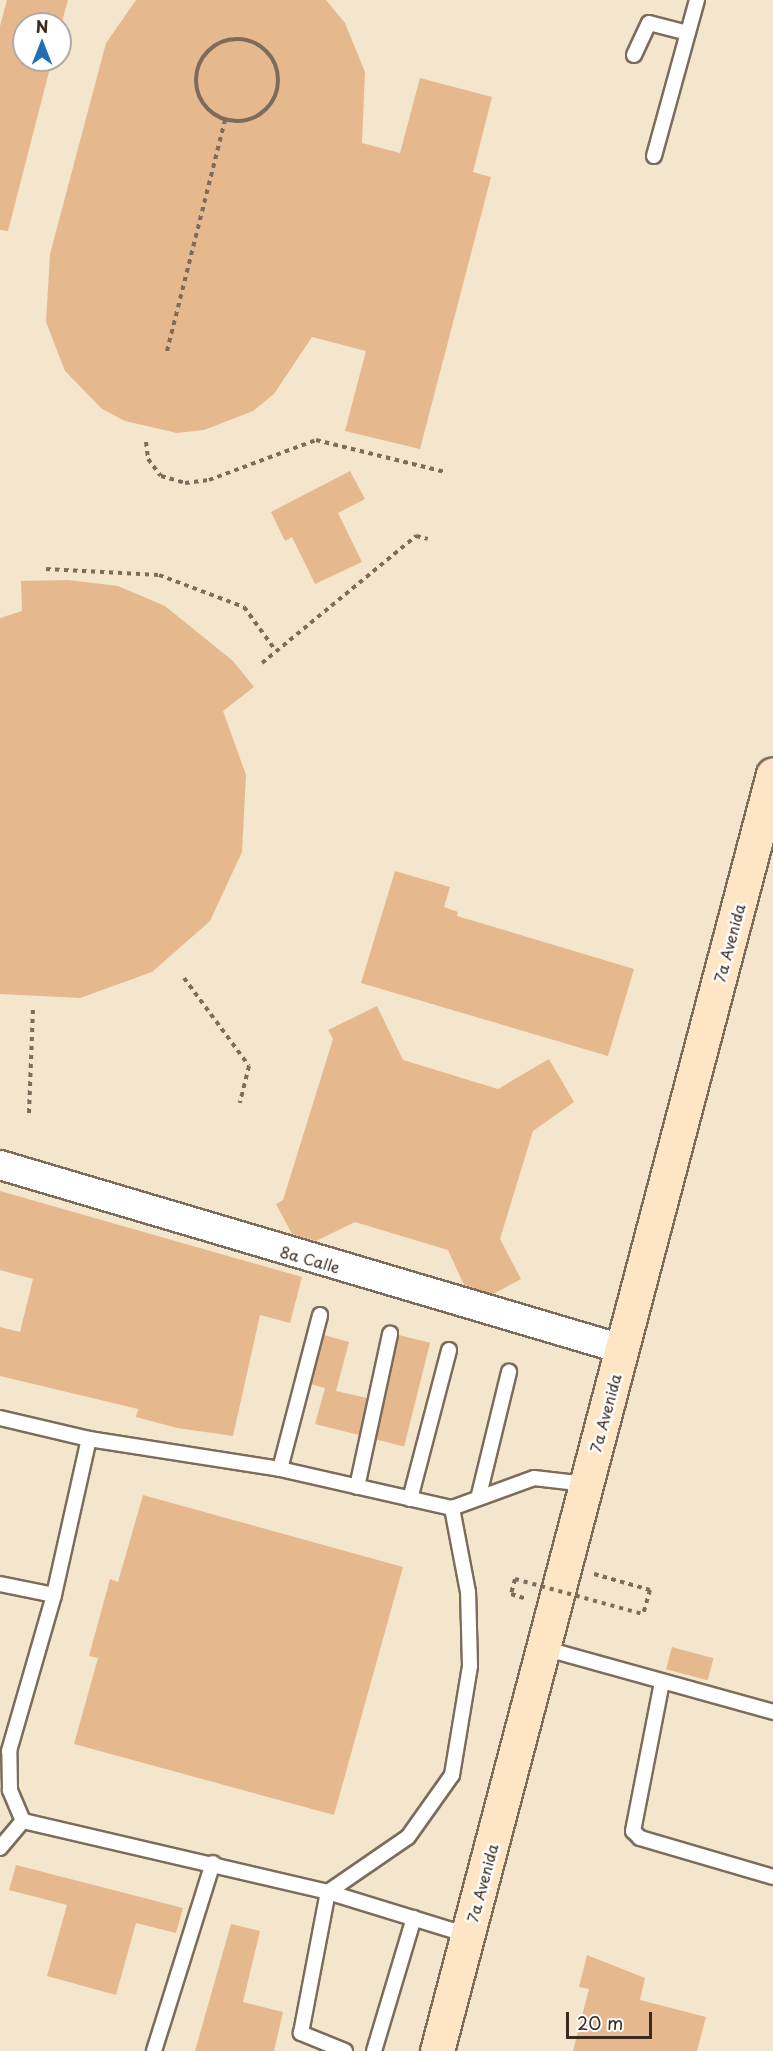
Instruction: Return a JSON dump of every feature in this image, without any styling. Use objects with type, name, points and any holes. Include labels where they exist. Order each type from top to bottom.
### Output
[{"type":"main road","name":"7a Avenida","points":[[437,2051],[773,774]]},
{"type":"street","name":"8a Calle","points":[[0,1165],[622,1349]]},
{"type":"lane","points":[[654,156],[697,0]]},
{"type":"lane","points":[[634,55],[649,23],[688,33]]},
{"type":"lane","points":[[280,1469],[320,1315]]},
{"type":"lane","points":[[357,1487],[390,1334]]},
{"type":"lane","points":[[410,1499],[449,1350]]},
{"type":"lane","points":[[479,1495],[509,1372]]},
{"type":"lane","points":[[0,1418],[89,1439],[280,1469],[452,1508],[479,1495],[534,1478],[586,1484]]},
{"type":"lane","points":[[23,1821],[10,1790],[9,1751],[54,1595],[89,1439]]},
{"type":"lane","points":[[345,2051],[301,2033],[328,1892],[408,1837],[452,1775],[470,1666],[468,1592],[452,1508]]},
{"type":"lane","points":[[0,1584],[54,1595]]},
{"type":"lane","points":[[543,1648],[773,1712]]},
{"type":"lane","points":[[662,1682],[633,1831],[640,1838],[773,1877]]},
{"type":"lane","points":[[0,1848],[23,1821]]},
{"type":"lane","points":[[23,1821],[213,1863],[328,1892],[468,1935]]},
{"type":"lane","points":[[154,2051],[213,1863]]},
{"type":"lane","points":[[374,2051],[414,1918]]},
{"type":"path","points":[[248,41],[273,60],[276,92],[257,116],[225,120],[200,100],[197,69],[217,44],[248,41]]},
{"type":"path","points":[[166,351],[225,120]]},
{"type":"path","points":[[146,442],[148,459],[161,476],[185,483],[209,480],[316,440],[445,472]]},
{"type":"path","points":[[262,663],[416,536],[428,539]]},
{"type":"path","points":[[46,569],[159,575],[244,607],[276,651]]},
{"type":"path","points":[[184,978],[249,1066],[240,1103]]},
{"type":"path","points":[[29,1113],[33,1007]]},
{"type":"path","points":[[510,1594],[515,1579],[643,1614],[650,1590],[565,1566]]},
{"type":"building","points":[[7,0],[68,0],[65,12],[12,12],[12,72],[49,72],[8,231],[0,230],[0,26]]},
{"type":"building","points":[[136,0],[326,0],[345,23],[365,72],[362,143],[400,153],[420,78],[492,97],[473,172],[491,177],[420,449],[345,431],[366,351],[312,337],[274,394],[253,411],[204,430],[177,433],[125,421],[102,409],[65,371],[46,322],[50,254],[106,43]]},
{"type":"building","points":[[350,471],[365,499],[338,513],[362,562],[315,584],[292,537],[285,541],[271,512]]},
{"type":"building","points":[[68,580],[118,586],[165,606],[233,661],[254,687],[223,711],[246,775],[242,852],[210,921],[152,972],[80,998],[0,994],[0,618],[22,611],[21,581]]},
{"type":"building","points":[[395,871],[450,887],[444,907],[458,912],[457,916],[634,969],[608,1056],[361,983]]},
{"type":"building","points":[[377,1006],[403,1060],[498,1089],[549,1059],[574,1102],[533,1131],[500,1239],[521,1279],[493,1294],[464,1285],[448,1250],[355,1222],[316,1241],[292,1234],[276,1204],[283,1200],[333,1039],[328,1030]]},
{"type":"building","points":[[0,1191],[302,1277],[290,1323],[260,1315],[233,1436],[177,1428],[136,1417],[138,1409],[0,1376],[0,1327],[20,1332],[33,1279],[0,1270]]},
{"type":"building","points":[[324,1335],[349,1342],[336,1391],[367,1398],[359,1435],[315,1424],[325,1388],[311,1384]]},
{"type":"building","points":[[399,1335],[430,1343],[404,1447],[373,1439]]},
{"type":"building","points":[[143,1495],[403,1567],[334,1815],[74,1744],[98,1658],[89,1656],[110,1579],[118,1582]]},
{"type":"building","points":[[672,1647],[714,1658],[708,1680],[666,1669]]},
{"type":"building","points":[[16,1865],[183,1908],[176,1933],[136,1923],[116,1995],[47,1976],[67,1905],[9,1890]]},
{"type":"building","points":[[231,1924],[260,1931],[243,2002],[283,2012],[274,2051],[195,2051]]},
{"type":"building","points":[[587,1955],[645,1978],[640,2000],[706,2017],[697,2051],[573,2051],[589,1989],[579,1987]]}]
